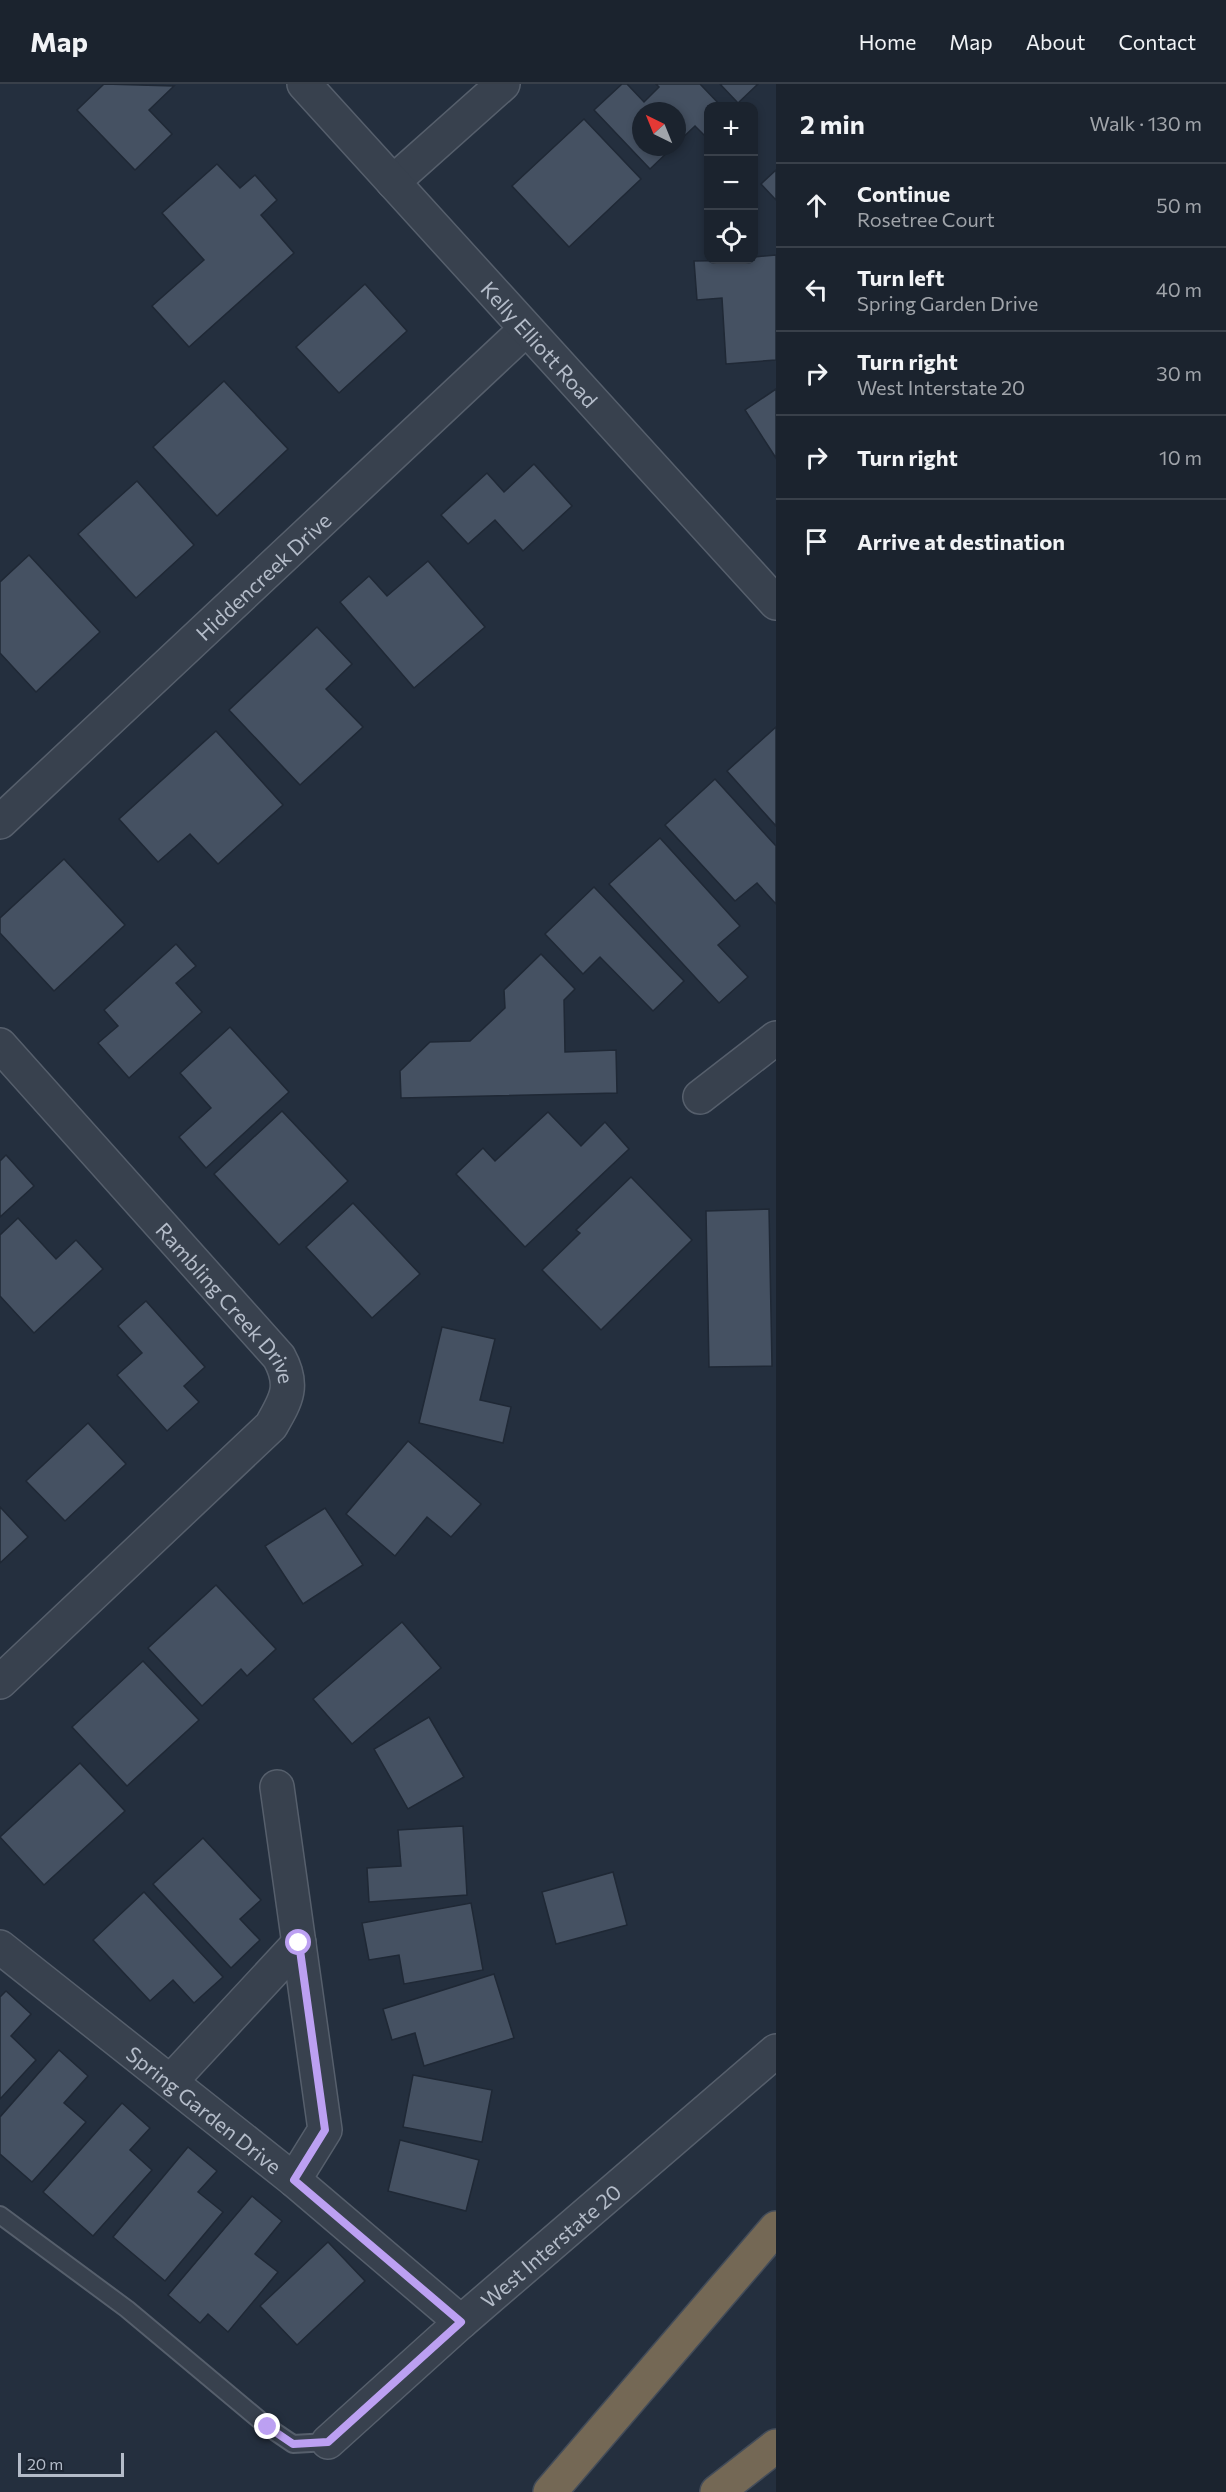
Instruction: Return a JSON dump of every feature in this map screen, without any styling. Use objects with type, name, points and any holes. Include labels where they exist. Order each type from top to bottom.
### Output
[{"type":"highway","points":[[550,2492],[776,2228]]},
{"type":"highway","points":[[717,2492],[776,2446]]},
{"type":"street","name":"Kelly Elliott Road","points":[[304,84],[776,603]]},
{"type":"street","points":[[393,183],[503,84]]},
{"type":"street","name":"Hiddencreek Drive","points":[[0,822],[526,329]]},
{"type":"street","points":[[700,1097],[776,1038]]},
{"type":"street","name":"Rambling Creek Drive","points":[[0,1045],[279,1357],[286,1370],[288,1398],[271,1426],[0,1682]]},
{"type":"street","points":[[277,1787],[325,2130],[294,2180]]},
{"type":"street","points":[[171,2081],[299,1943]]},
{"type":"street","name":"Spring Garden Drive","points":[[0,1947],[294,2180],[461,2322]]},
{"type":"street","name":"West Interstate 20","points":[[328,2442],[461,2322],[776,2051]]},
{"type":"lane","points":[[0,2215],[127,2309],[268,2427],[293,2444],[328,2442]]},
{"type":"building","points":[[104,84],[174,86],[149,110],[172,134],[135,170],[77,110]]},
{"type":"building","points":[[622,84],[627,84],[644,102],[632,102],[632,150],[594,110]]},
{"type":"building","points":[[656,84],[700,84],[717,102],[704,102],[704,135],[695,126],[686,134],[686,102],[644,102],[659,87]]},
{"type":"building","points":[[720,84],[758,84],[739,102]]},
{"type":"building","points":[[584,119],[641,179],[569,247],[512,186]]},
{"type":"building","points":[[638,156],[664,156],[650,169]]},
{"type":"building","points":[[217,164],[240,188],[255,175],[277,200],[261,215],[294,253],[189,347],[152,306],[204,260],[162,213]]},
{"type":"building","points":[[776,170],[776,200],[761,184]]},
{"type":"building","points":[[776,255],[776,360],[726,364],[722,298],[697,300],[694,261],[704,261],[704,264],[758,264],[758,257]]},
{"type":"building","points":[[365,284],[407,331],[339,393],[296,347]]},
{"type":"building","points":[[224,381],[288,449],[217,516],[153,447]]},
{"type":"building","points":[[776,389],[776,458],[745,410]]},
{"type":"building","points":[[534,464],[572,506],[523,551],[495,520],[468,544],[441,515],[487,473],[504,492]]},
{"type":"building","points":[[137,481],[194,545],[136,598],[78,534]]},
{"type":"building","points":[[29,555],[100,632],[36,692],[0,653],[0,582]]},
{"type":"building","points":[[428,561],[485,627],[414,688],[340,602],[369,576],[387,596]]},
{"type":"building","points":[[317,627],[352,664],[326,689],[363,727],[300,785],[229,710]]},
{"type":"building","points":[[776,727],[776,826],[727,771]]},
{"type":"building","points":[[216,731],[283,805],[218,864],[190,834],[158,862],[119,819]]},
{"type":"building","points":[[715,779],[776,846],[776,904],[757,883],[735,901],[665,825]]},
{"type":"building","points":[[660,838],[740,926],[718,945],[748,977],[719,1003],[609,884]]},
{"type":"building","points":[[64,859],[125,925],[54,991],[0,933],[0,918]]},
{"type":"building","points":[[594,887],[684,981],[653,1011],[600,957],[583,974],[545,934]]},
{"type":"building","points":[[176,944],[196,966],[176,983],[202,1012],[129,1078],[98,1043],[118,1026],[104,1010]]},
{"type":"building","points":[[541,954],[575,989],[564,1000],[565,1052],[616,1050],[617,1093],[401,1098],[400,1071],[430,1042],[470,1041],[505,1008],[504,990]]},
{"type":"building","points":[[230,1027],[289,1092],[206,1168],[179,1137],[211,1108],[180,1073]]},
{"type":"building","points":[[282,1111],[348,1181],[279,1245],[214,1174]]},
{"type":"building","points":[[548,1112],[581,1146],[605,1122],[629,1149],[525,1247],[456,1174],[483,1148],[495,1161]]},
{"type":"building","points":[[6,1155],[34,1186],[0,1217],[0,1161]]},
{"type":"building","points":[[631,1177],[692,1240],[601,1330],[542,1270],[580,1233],[576,1230]]},
{"type":"building","points":[[353,1203],[420,1274],[372,1318],[306,1247]]},
{"type":"building","points":[[769,1209],[772,1366],[709,1367],[706,1211]]},
{"type":"building","points":[[18,1218],[56,1259],[76,1240],[103,1269],[34,1333],[0,1296],[0,1235]]},
{"type":"building","points":[[146,1301],[205,1367],[184,1386],[199,1402],[167,1431],[117,1375],[142,1353],[118,1326]]},
{"type":"building","points":[[442,1327],[495,1339],[480,1400],[511,1407],[503,1443],[419,1423]]},
{"type":"building","points":[[88,1423],[126,1464],[65,1521],[26,1481]]},
{"type":"building","points":[[408,1441],[481,1504],[451,1537],[427,1517],[395,1556],[346,1514]]},
{"type":"building","points":[[0,1507],[28,1537],[0,1563]]},
{"type":"building","points":[[325,1508],[363,1565],[303,1604],[265,1546]]},
{"type":"building","points":[[216,1585],[276,1649],[247,1676],[241,1669],[202,1706],[148,1648]]},
{"type":"building","points":[[402,1622],[441,1668],[352,1744],[313,1699]]},
{"type":"building","points":[[143,1661],[199,1720],[127,1786],[72,1727]]},
{"type":"building","points":[[429,1717],[464,1777],[408,1809],[374,1749]]},
{"type":"building","points":[[80,1763],[125,1811],[44,1885],[0,1837]]},
{"type":"building","points":[[463,1826],[467,1895],[369,1902],[367,1868],[401,1866],[398,1830]]},
{"type":"building","points":[[203,1838],[261,1900],[240,1919],[260,1940],[231,1968],[153,1884]]},
{"type":"building","points":[[613,1872],[627,1925],[556,1944],[542,1892]]},
{"type":"building","points":[[144,1892],[223,1977],[194,2003],[173,1980],[150,2001],[93,1940]]},
{"type":"building","points":[[471,1903],[483,1970],[404,1984],[399,1955],[369,1960],[362,1923]]},
{"type":"building","points":[[494,1974],[514,2038],[424,2066],[415,2033],[392,2040],[383,2009]]},
{"type":"building","points":[[6,1991],[31,2014],[11,2036],[36,2060],[0,2099],[0,1997]]},
{"type":"building","points":[[59,2050],[88,2076],[64,2103],[86,2122],[32,2182],[0,2154],[0,2117]]},
{"type":"building","points":[[413,2075],[492,2090],[482,2142],[403,2127]]},
{"type":"building","points":[[122,2103],[150,2128],[130,2150],[152,2170],[93,2236],[43,2192]]},
{"type":"building","points":[[400,2140],[479,2160],[466,2211],[388,2191]]},
{"type":"building","points":[[188,2147],[217,2171],[198,2192],[223,2212],[165,2281],[113,2237]]},
{"type":"building","points":[[252,2196],[282,2221],[255,2254],[278,2272],[228,2332],[208,2314],[200,2323],[168,2295]]},
{"type":"building","points":[[328,2242],[365,2281],[297,2345],[260,2306]]},
{"type":"route","points":[[268,2427],[293,2444],[328,2442],[461,2322],[294,2180],[325,2130],[299,1943]]}]
